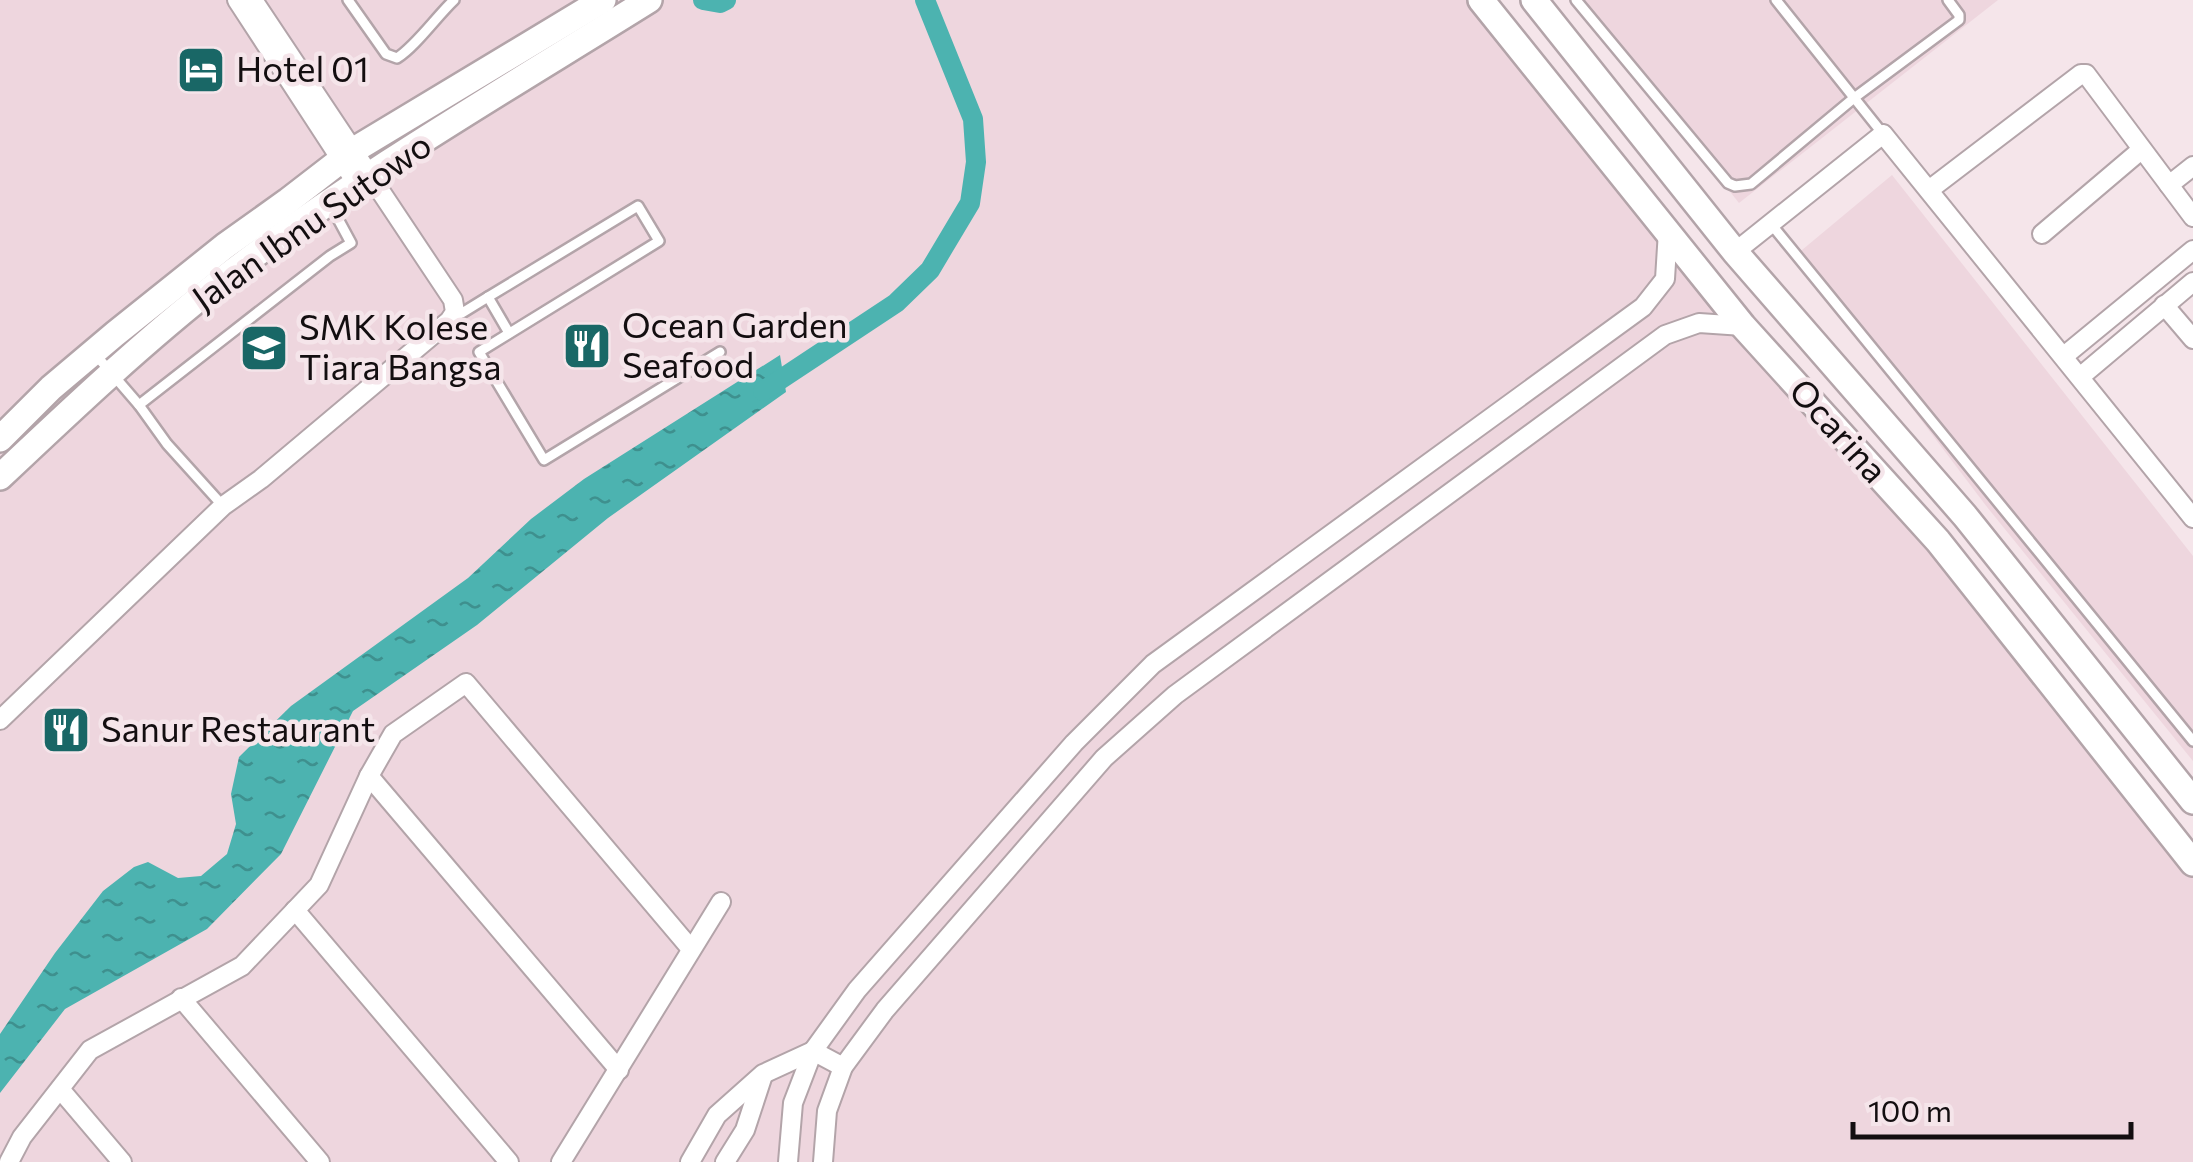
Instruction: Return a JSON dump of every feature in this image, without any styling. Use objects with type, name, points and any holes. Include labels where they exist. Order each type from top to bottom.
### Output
[{"type":"main road","name":"Jalan Ibnu Sutowo","points":[[0,439],[94,352],[225,246],[348,155],[603,0]]},
{"type":"main road","name":"Jalan Ibnu Sutowo","points":[[0,477],[110,373],[222,280],[364,179],[649,0]]},
{"type":"main road","name":"Ocarina","points":[[1481,0],[1743,326],[1938,541],[2193,864]]},
{"type":"main road","name":"Ocarina","points":[[1534,0],[1735,252],[1965,516],[2193,801]]},
{"type":"main road","points":[[1938,541],[1965,516]]},
{"type":"street","points":[[0,720],[223,506],[435,334],[455,312],[453,300],[237,0]]},
{"type":"street","points":[[253,0],[348,155]]},
{"type":"street","points":[[1929,190],[2086,74],[2193,218]]},
{"type":"street","points":[[1735,252],[1883,134],[2193,518]]},
{"type":"street","points":[[2042,234],[2141,150]]},
{"type":"street","points":[[2169,185],[2193,166]]},
{"type":"street","points":[[788,1162],[793,1103],[813,1050],[856,990],[1074,743],[1153,664],[1644,306],[1666,279],[1668,231]]},
{"type":"street","points":[[2064,356],[2193,250]]},
{"type":"street","points":[[2080,377],[2193,282]]},
{"type":"street","points":[[2164,305],[2193,340]]},
{"type":"street","points":[[824,1162],[827,1111],[844,1067],[884,1010],[1104,758],[1175,695],[1665,335],[1699,323],[1743,326]]},
{"type":"street","points":[[8,1162],[22,1137],[90,1050],[242,966],[319,885],[369,776],[393,734],[466,684],[691,949]]},
{"type":"street","points":[[369,776],[619,1070]]},
{"type":"street","points":[[990,838],[1015,860]]},
{"type":"street","points":[[561,1162],[720,902]]},
{"type":"street","points":[[295,910],[509,1162]]},
{"type":"street","points":[[182,998],[320,1162]]},
{"type":"street","points":[[813,1050],[844,1067]]},
{"type":"street","points":[[690,1162],[718,1115],[763,1074],[813,1050]]},
{"type":"street","points":[[725,1162],[745,1130],[763,1074]]},
{"type":"street","points":[[60,1089],[122,1162]]},
{"type":"lane","points":[[348,0],[386,54],[397,58],[454,0]]},
{"type":"lane","points":[[1576,0],[1728,183],[1735,186],[1750,184],[1854,98],[1959,20],[1960,15],[1948,0]]},
{"type":"lane","points":[[1776,0],[1883,134]]},
{"type":"lane","points":[[139,405],[351,243],[330,203]]},
{"type":"lane","points":[[455,312],[462,313],[488,298],[638,206],[659,241],[479,352],[544,460],[720,352]]},
{"type":"lane","points":[[1770,223],[2193,741]]},
{"type":"lane","points":[[488,298],[509,333]]},
{"type":"lane","points":[[94,352],[223,506]]},
{"type":"shaded area","points":[[0,0],[1481,0],[2193,863],[2193,1162],[0,1162]]},
{"type":"shaded area","points":[[1577,0],[1998,0],[1739,203]]},
{"type":"shaded area","points":[[1892,175],[2193,556],[2193,761],[1987,507],[1796,255]]},
{"type":"water","points":[[780,355],[786,392],[608,518],[477,625],[353,711],[281,854],[207,929],[65,1009],[0,1093],[0,1034],[55,953],[103,891],[134,867],[148,862],[178,878],[201,876],[227,854],[236,824],[231,794],[239,757],[291,706],[468,578],[531,519],[584,479]]},
{"type":"waterway","points":[[703,0],[726,0]]},
{"type":"waterway","points":[[763,391],[896,303],[930,270],[970,203],[976,162],[973,119],[925,0]]},
{"type":"place","name":"Hotel 01","points":[[201,70]]},
{"type":"place","name":"Ocean Garden Seafood","points":[[587,346]]},
{"type":"place","name":"SMK Kolese Tiara Bangsa","points":[[264,348]]},
{"type":"place","name":"Sanur Restaurant","points":[[66,730]]}]
